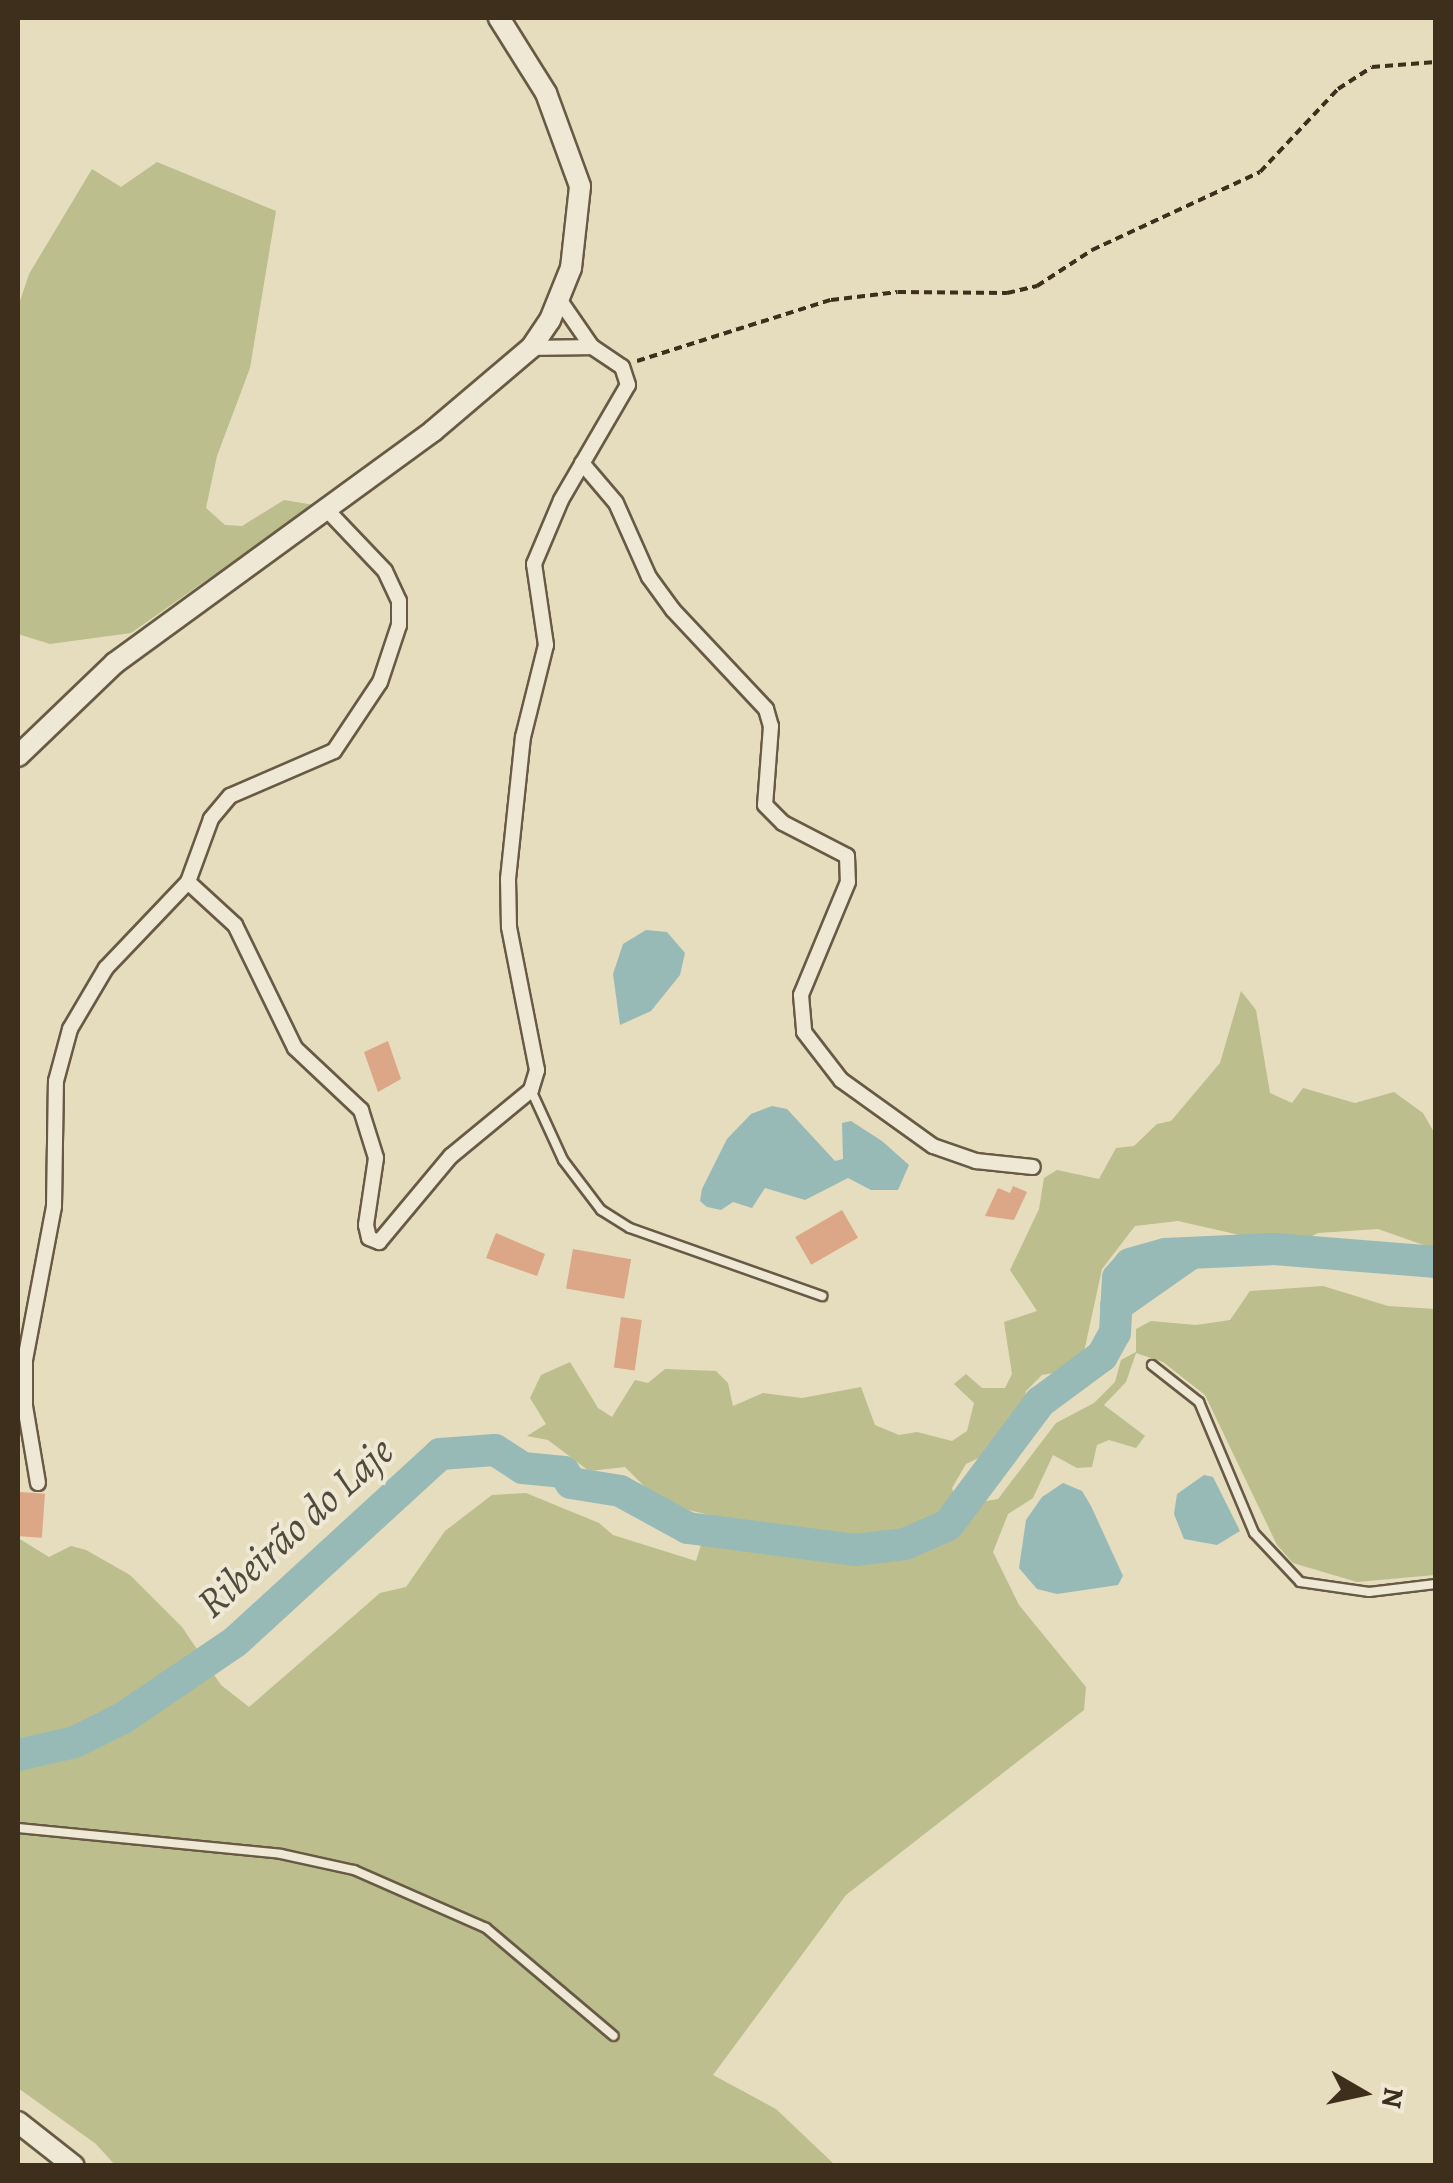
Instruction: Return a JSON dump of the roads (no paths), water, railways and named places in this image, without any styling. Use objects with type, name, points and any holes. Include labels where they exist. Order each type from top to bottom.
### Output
[{"type":"main road","points":[[18,756],[115,664],[327,510],[531,348],[561,302],[580,224],[580,186],[546,93],[500,18]]},
{"type":"main road","points":[[18,2122],[74,2166]]},
{"type":"street","points":[[188,882],[234,924],[294,1048],[362,1110],[376,1158],[366,1208],[372,1241],[386,1239],[451,1156],[532,1090],[536,1045],[509,927],[514,797],[546,646],[534,564],[582,464],[627,393],[622,368],[592,347],[561,302]]},
{"type":"street","points":[[531,348],[592,347]]},
{"type":"street","points":[[582,464],[616,503],[649,576],[673,610],[766,709],[772,726],[765,805],[783,823],[822,837],[847,856],[848,882],[802,995],[804,1032],[841,1080],[933,1146],[976,1161],[1033,1167]]},
{"type":"street","points":[[38,1483],[25,1360],[54,1206],[56,1082],[70,1030],[106,968],[188,882],[211,819],[230,796],[253,780],[334,752],[380,682],[398,625],[399,601],[386,571],[327,510]]},
{"type":"lane","points":[[532,1090],[564,1160],[602,1210],[630,1228],[822,1296]]},
{"type":"lane","points":[[1152,1365],[1199,1402],[1254,1533],[1300,1582],[1369,1592],[1436,1584]]},
{"type":"lane","points":[[18,1828],[281,1854],[354,1870],[486,1928],[614,2036]]},
{"type":"water","points":[[646,930],[667,932],[685,953],[680,975],[651,1011],[620,1025],[613,974],[623,944]]},
{"type":"water","points":[[772,1106],[787,1109],[835,1161],[843,1159],[842,1123],[851,1121],[882,1141],[909,1165],[898,1190],[871,1190],[848,1178],[805,1200],[765,1188],[752,1208],[733,1202],[721,1210],[707,1207],[700,1201],[702,1189],[727,1139],[751,1114]]},
{"type":"water","points":[[1204,1475],[1213,1477],[1240,1531],[1217,1545],[1184,1539],[1174,1514],[1177,1494]]},
{"type":"water","points":[[1063,1483],[1082,1491],[1091,1506],[1123,1576],[1118,1585],[1057,1594],[1037,1589],[1019,1568],[1026,1520],[1042,1497]]},
{"type":"waterway","name":"Ribeirão do Laje","points":[[18,1755],[75,1742],[123,1718],[235,1642],[440,1454],[495,1450],[523,1468],[564,1472],[571,1483],[620,1491],[688,1528],[855,1550],[905,1544],[948,1525],[1040,1402],[1102,1356],[1115,1333],[1118,1278],[1130,1264],[1165,1254],[1274,1249],[1436,1262]]},
{"type":"waterway","points":[[1116,1306],[1190,1254]]}]
